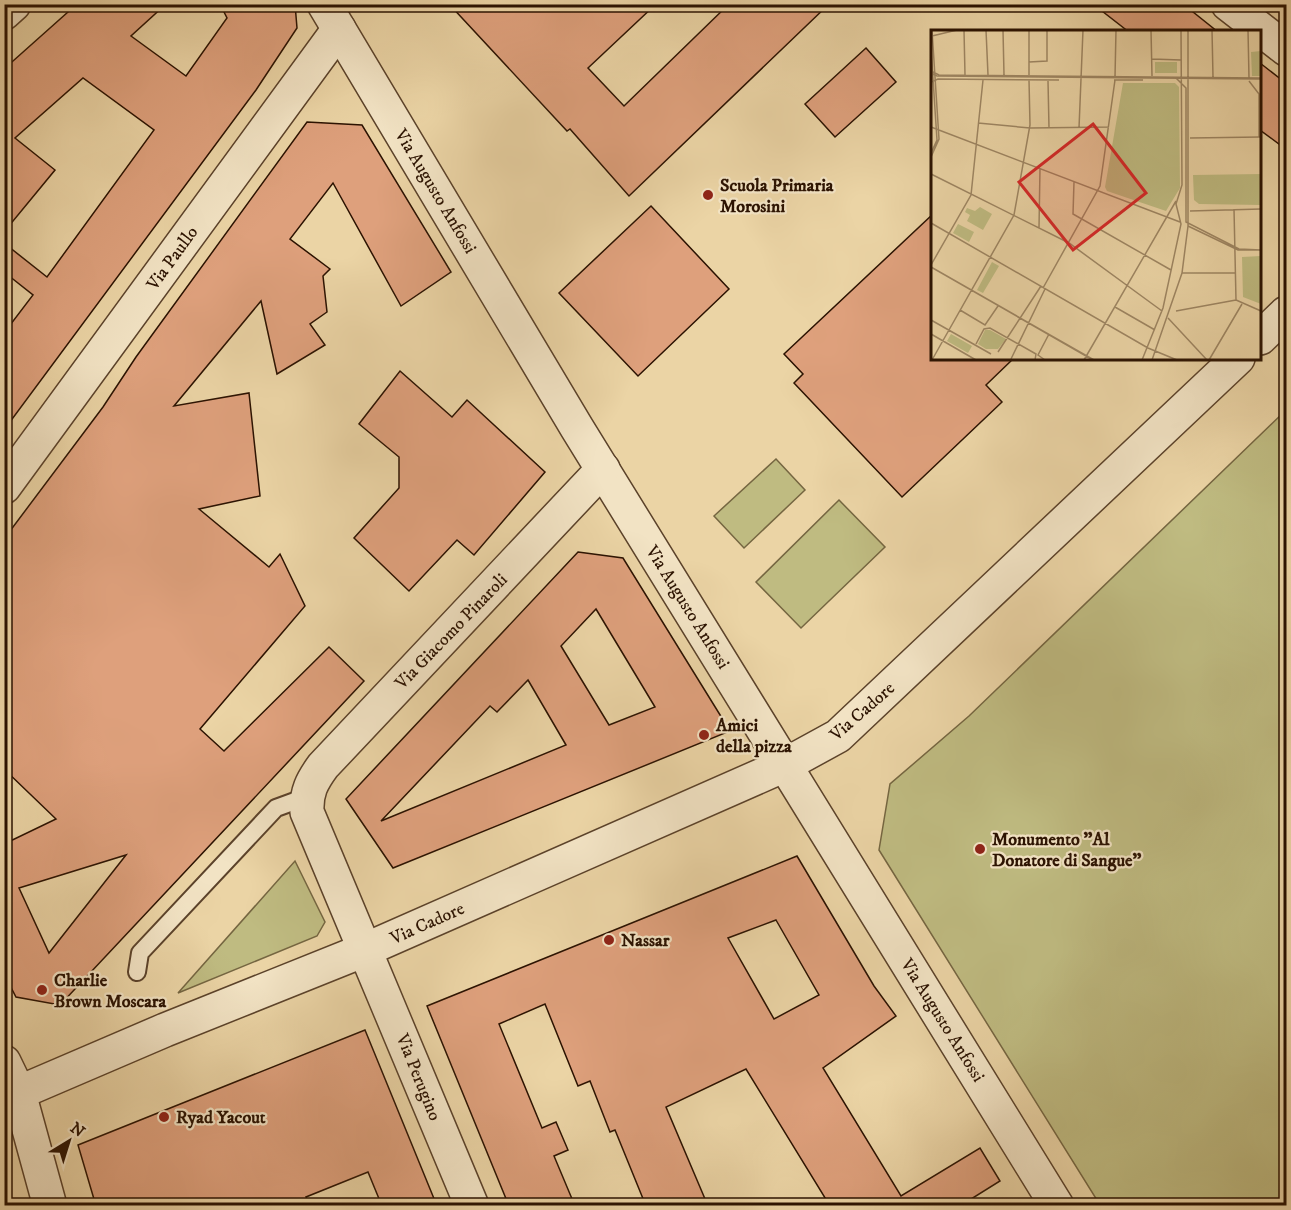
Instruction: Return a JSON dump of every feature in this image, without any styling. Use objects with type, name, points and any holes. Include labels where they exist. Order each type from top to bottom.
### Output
[{"type":"street","points":[[4,13],[14,4]]},
{"type":"street","points":[[1228,4],[1287,49]]},
{"type":"street","name":"Via Augusto Anfossi","points":[[332,17],[603,469],[1057,1206]]},
{"type":"street","name":"Via Paullo","points":[[4,487],[332,17]]},
{"type":"street","points":[[1261,337],[1287,313]]},
{"type":"street","name":"Via Cadore","points":[[12,1096],[165,1030],[367,949],[785,765],[838,736],[1236,360]]},
{"type":"street","name":"Via Giacomo Pinaroli","points":[[306,797],[312,782],[323,766],[603,469]]},
{"type":"street","name":"Via Cadore","points":[[306,797],[308,812],[367,949]]},
{"type":"street","name":"Via Perugino","points":[[367,949],[472,1206]]},
{"type":"street","points":[[4,1062],[12,1096],[51,1206]]},
{"type":"lane","points":[[137,972],[140,953],[276,808],[306,797]]},
{"type":"shaded area","points":[[1286,410],[1286,1205],[1100,1205],[879,850],[890,784],[969,716]]},
{"type":"shaded area","points":[[776,459],[805,490],[744,548],[714,516]]},
{"type":"shaded area","points":[[839,500],[885,547],[801,628],[756,582]]},
{"type":"shaded area","points":[[295,861],[325,922],[317,936],[178,993]]},
{"type":"building","points":[[77,4],[166,4],[131,36],[186,76],[227,18],[220,4],[295,4],[297,28],[256,90],[4,430],[4,333],[33,295],[4,272],[4,243],[47,277],[154,130],[83,78],[15,138],[55,170],[4,232],[4,69]]},
{"type":"building","points":[[449,4],[656,4],[588,68],[624,106],[729,4],[829,4],[629,196],[570,129],[567,131]]},
{"type":"building","points":[[1093,4],[1183,4],[1216,30],[1126,30]]},
{"type":"building","points":[[866,48],[896,82],[835,137],[805,104]]},
{"type":"building","points":[[1261,64],[1287,84],[1287,150],[1261,131]]},
{"type":"building","points":[[307,122],[362,125],[451,272],[401,306],[333,183],[290,239],[330,269],[323,276],[327,312],[310,324],[325,345],[277,374],[261,301],[174,406],[249,393],[260,496],[199,509],[269,567],[280,554],[305,606],[200,729],[224,751],[329,647],[364,681],[60,1005],[16,997],[4,974],[4,844],[56,819],[4,769],[4,539],[103,407],[136,357]],"holes":[[[126,855],[49,953],[19,888]]]},
{"type":"building","points":[[651,206],[729,289],[638,376],[559,293]]},
{"type":"building","points":[[931,216],[931,360],[1012,360],[986,385],[1002,402],[902,497],[794,383],[803,374],[784,354]]},
{"type":"building","points":[[400,371],[452,417],[467,400],[545,472],[474,555],[457,540],[409,591],[354,538],[399,488],[399,457],[359,424]]},
{"type":"building","points":[[578,552],[623,558],[730,731],[393,868],[346,799]],"holes":[[[596,609],[655,707],[609,725],[561,646]],[[528,680],[566,745],[381,821],[490,706],[497,712]]]},
{"type":"building","points":[[797,856],[874,986],[896,1016],[823,1068],[901,1196],[980,1148],[1000,1181],[960,1206],[830,1206],[746,1069],[666,1107],[708,1206],[646,1206],[615,1130],[610,1132],[590,1081],[578,1086],[545,1004],[499,1024],[542,1128],[556,1122],[568,1150],[554,1156],[575,1206],[509,1206],[427,1006]],"holes":[[[776,920],[819,995],[774,1019],[728,938]]]},
{"type":"building","points":[[365,1030],[437,1206],[382,1206],[368,1172],[306,1197],[307,1199],[283,1206],[96,1206],[78,1145]]},
{"type":"place","name":"Scuola Primaria Morosini","points":[[708,195]]},
{"type":"place","name":"Amici della pizza","points":[[704,735]]},
{"type":"place","name":"Monumento \"Al Donatore di Sangue\"","points":[[980,849]]},
{"type":"place","name":"Nassar","points":[[609,940]]},
{"type":"place","name":"Charlie Brown Moscara","points":[[42,990]]},
{"type":"place","name":"Ryad Yacout","points":[[164,1117]]}]
